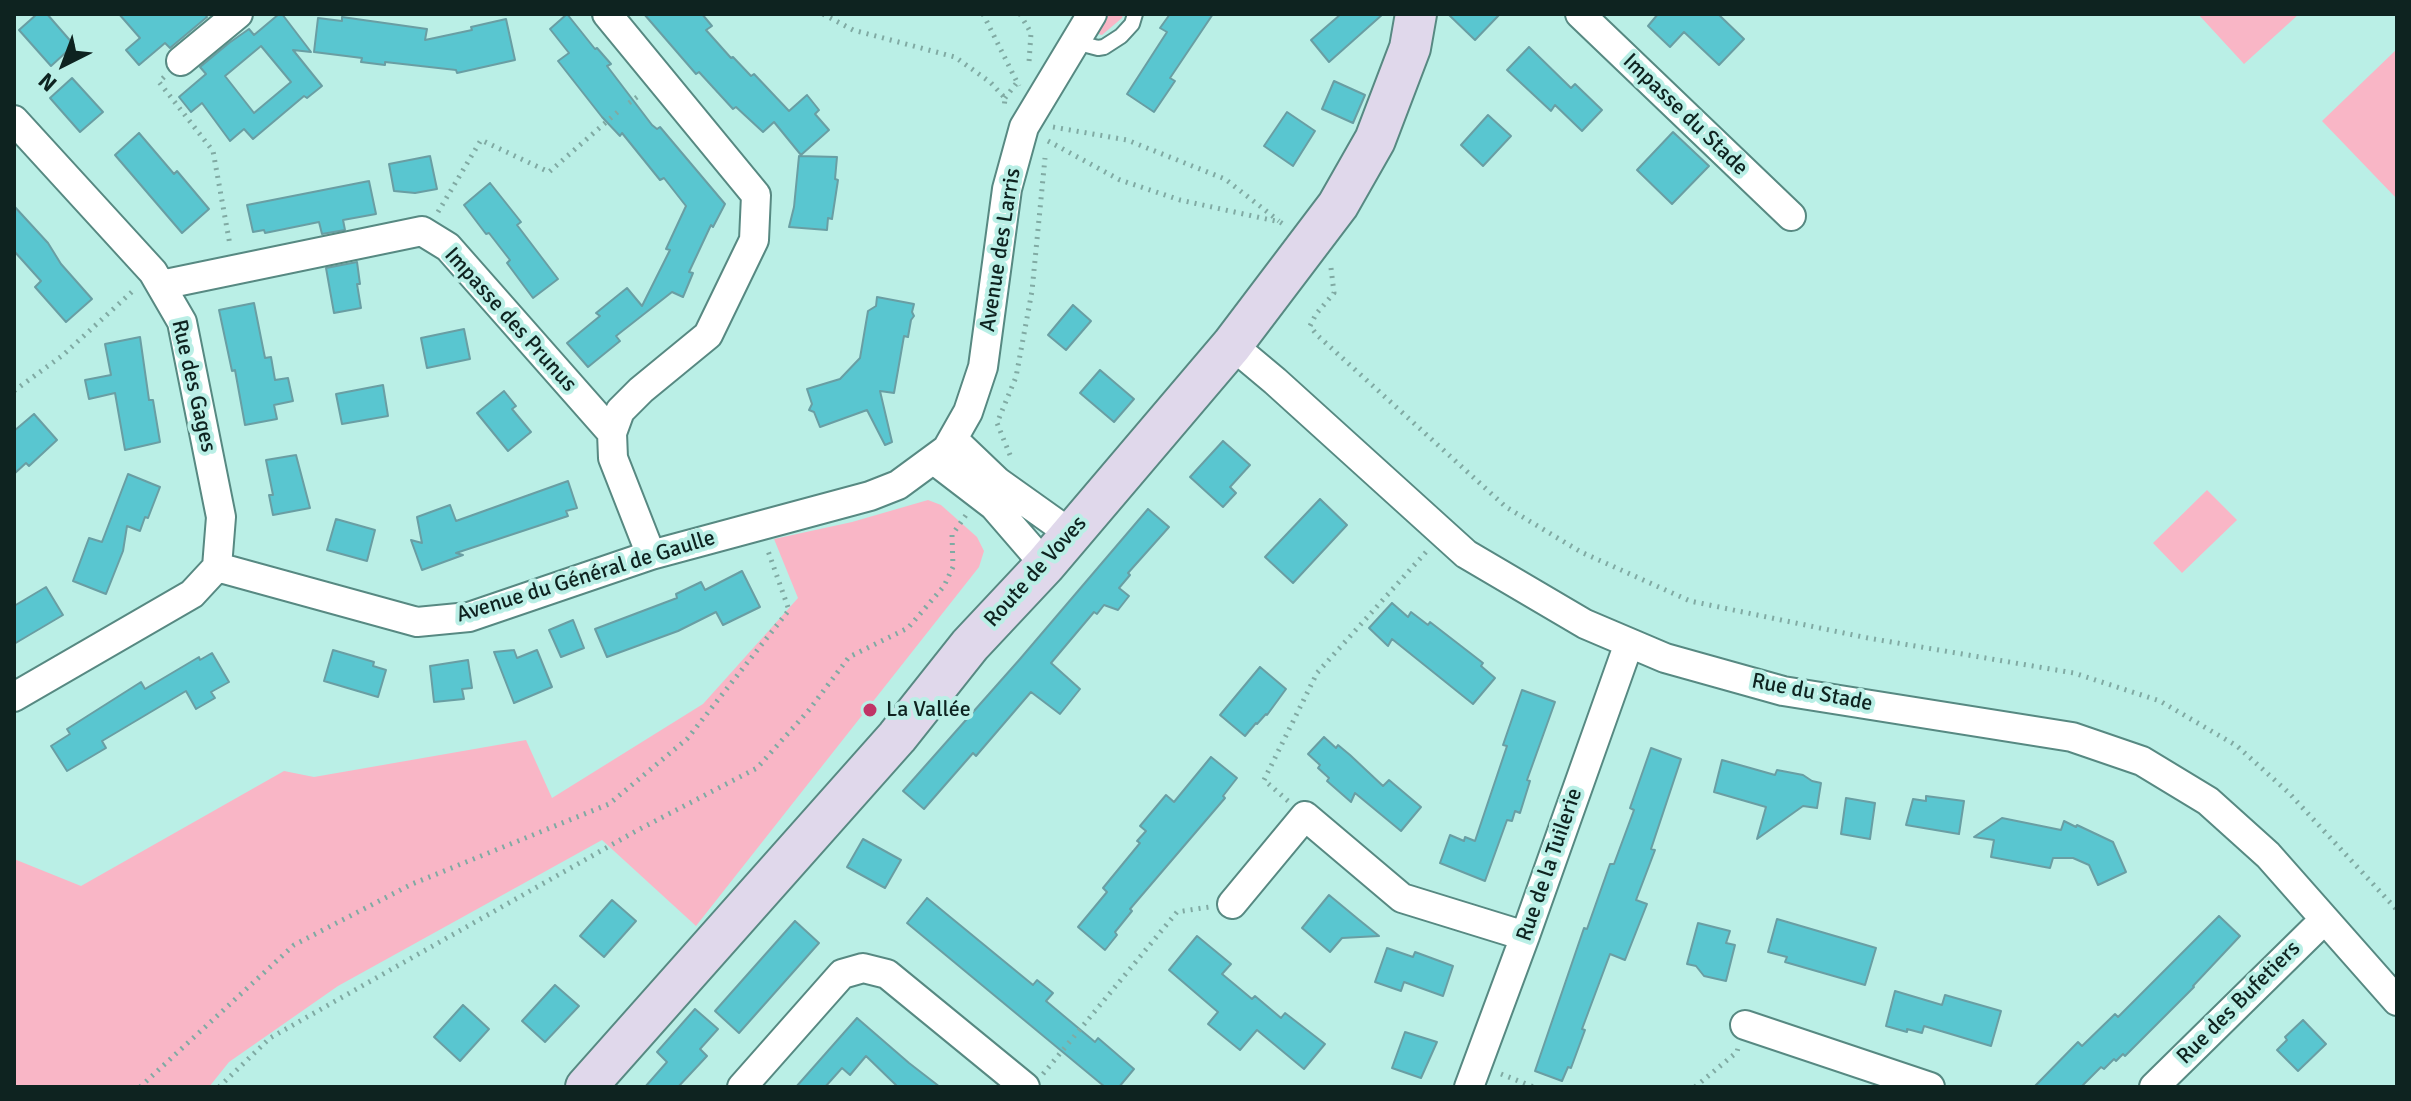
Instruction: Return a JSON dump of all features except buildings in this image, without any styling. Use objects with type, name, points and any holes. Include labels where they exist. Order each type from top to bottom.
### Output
[{"type":"street","points":[[181,61],[238,14]]},
{"type":"street","points":[[607,14],[756,195],[754,240],[708,335],[620,411],[612,433],[613,458],[651,555]]},
{"type":"street","name":"Avenue des Larris","points":[[944,449],[968,412],[983,367],[1007,189],[1036,134],[1075,42],[1092,14]]},
{"type":"street","name":"Route de Voves","points":[[586,1087],[897,737],[970,645],[1045,565],[1232,345],[1294,233],[1338,205],[1375,140],[1410,48],[1416,14]]},
{"type":"street","name":"Impasse du Stade","points":[[1580,14],[1791,216]]},
{"type":"street","name":"Rue des Gages","points":[[14,120],[157,279],[182,322],[221,517],[217,567]]},
{"type":"street","name":"Impasse des Prunus","points":[[157,279],[235,270],[422,231],[448,247],[612,433]]},
{"type":"street","name":"Rue du Stade","points":[[1232,345],[1466,554],[1585,624],[1665,658],[1783,691],[2072,737],[2142,761],[2208,801],[2268,855],[2397,1001]]},
{"type":"street","points":[[944,449],[990,490],[1071,534]]},
{"type":"street","name":"Avenue du Général de Gaulle","points":[[217,567],[417,622],[469,617],[651,555],[870,496],[898,485],[944,449]]},
{"type":"street","points":[[990,490],[994,506],[1045,565]]},
{"type":"street","points":[[14,697],[192,594],[217,567]]},
{"type":"street","name":"Rue de la Tuilerie","points":[[1473,1076],[1629,643]]},
{"type":"street","points":[[1232,904],[1305,816],[1402,898],[1525,936]]},
{"type":"street","name":"Rue des Bufetiers","points":[[2154,1087],[2324,920]]},
{"type":"street","points":[[742,1087],[842,974],[863,968],[887,974],[1034,1081]]},
{"type":"street","points":[[1745,1025],[1930,1087]]},
{"type":"lane","points":[[1075,42],[1104,47],[1121,36],[1132,24],[1135,14]]},
{"type":"path","points":[[823,14],[853,30],[955,57],[990,82],[1005,98]]},
{"type":"path","points":[[219,1087],[270,1038],[636,831],[757,768],[809,710],[849,657],[908,628],[944,586],[953,567],[952,535],[960,521],[1013,461],[997,423],[1016,377],[1032,291],[1042,178],[1036,134],[1018,82],[983,14]]},
{"type":"path","points":[[1020,14],[1031,33],[1029,62],[1005,98],[1004,115],[1120,180],[1294,233]]},
{"type":"path","points":[[181,61],[159,82],[213,151],[235,270]]},
{"type":"path","points":[[425,233],[481,140],[549,172],[620,110]]},
{"type":"path","points":[[1036,134],[1053,127],[1127,140],[1225,179],[1294,233],[1332,270],[1334,293],[1310,326],[1317,335],[1506,507],[1581,552],[1690,601],[1868,638],[2074,673],[2160,701],[2237,746],[2289,793],[2397,910]]},
{"type":"path","points":[[14,391],[157,279]]},
{"type":"path","points":[[140,1087],[294,945],[412,884],[609,804],[687,739],[789,610],[766,544],[756,526]]},
{"type":"path","points":[[1305,816],[1264,780],[1317,673],[1443,534]]},
{"type":"path","points":[[1034,1081],[1177,912],[1232,904]]},
{"type":"path","points":[[1695,1087],[1737,1052],[1745,1025]]},
{"type":"path","points":[[1473,1076],[1534,1087]]},
{"type":"shaded area","points":[[1105,14],[1123,14],[1102,35],[1098,34]]},
{"type":"shaded area","points":[[2198,14],[2299,14],[2244,64]]},
{"type":"shaded area","points":[[2397,49],[2397,199],[2322,121]]},
{"type":"shaded area","points":[[2207,490],[2237,520],[2182,573],[2153,543]]},
{"type":"shaded area","points":[[928,500],[941,505],[977,537],[984,551],[979,567],[696,926],[602,840],[338,986],[229,1062],[209,1087],[14,1087],[14,859],[81,886],[284,771],[314,777],[526,740],[552,798],[703,704],[798,598],[774,539],[852,522]]},
{"type":"place","name":"La Vallée","points":[[870,710]]}]
